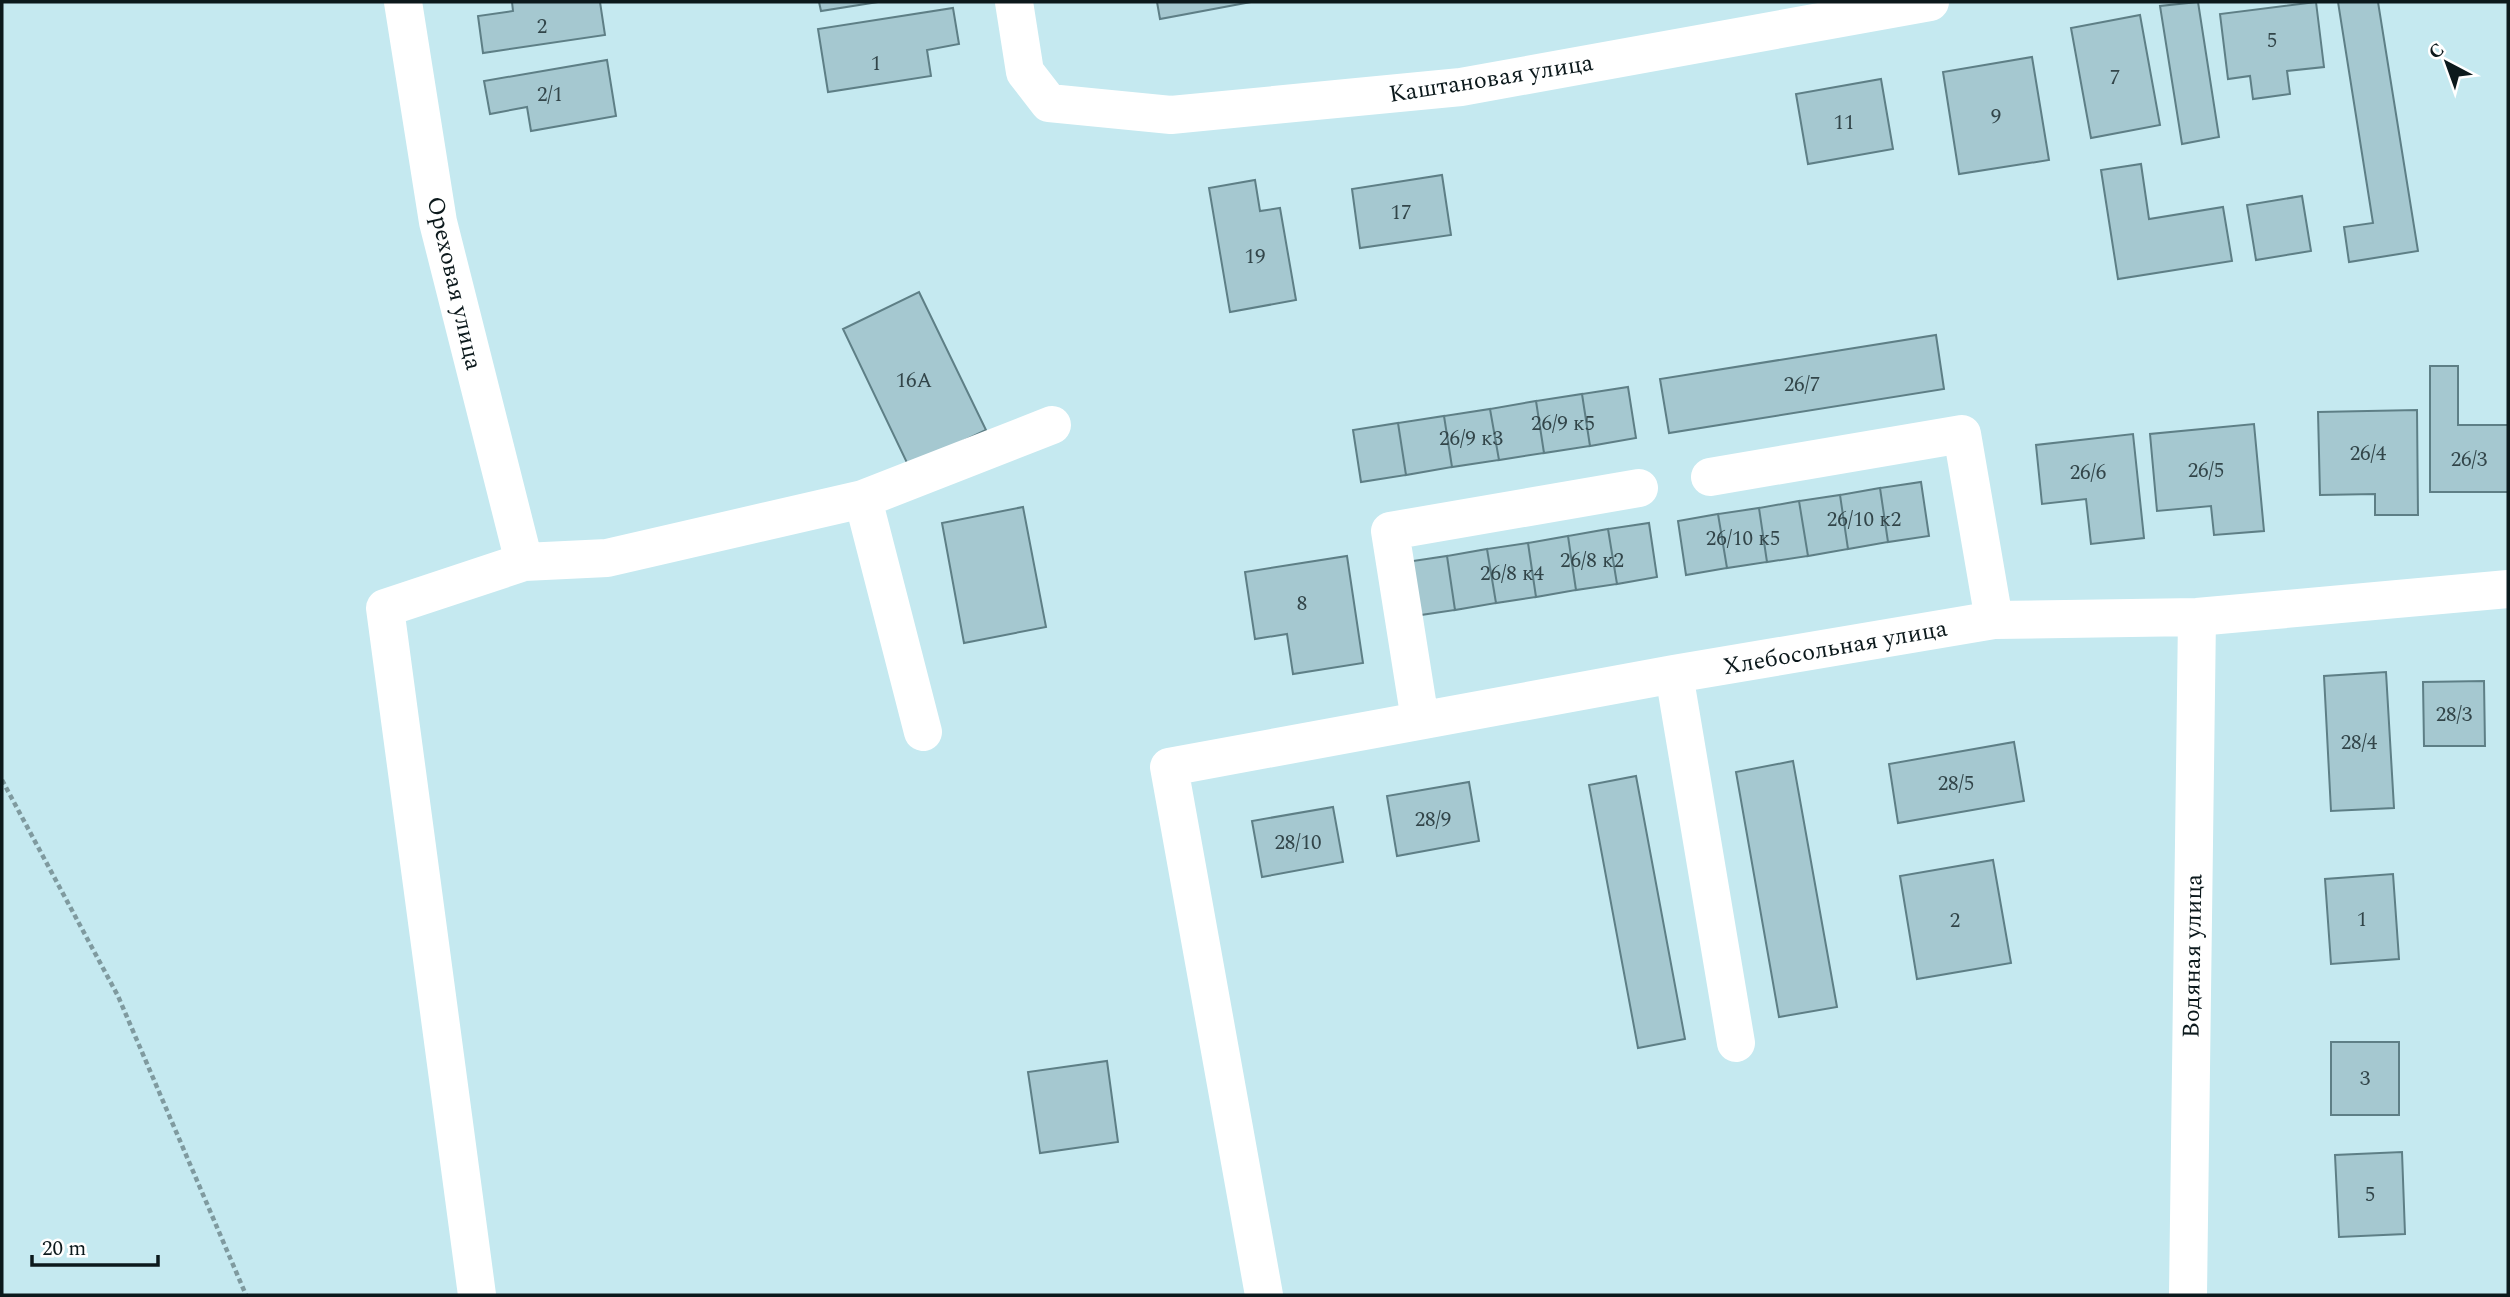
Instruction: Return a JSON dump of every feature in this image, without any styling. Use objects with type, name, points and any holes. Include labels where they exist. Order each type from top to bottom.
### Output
[{"type":"street","name":"Ореховая улица","points":[[404,2],[438,222],[524,562]]},
{"type":"street","name":"Каштановая улица","points":[[1014,2],[1025,72],[1049,103],[1171,116],[1461,87],[1930,2]]},
{"type":"street","points":[[477,1295],[385,608],[524,562],[607,558],[863,499],[1052,425]]},
{"type":"street","points":[[1710,477],[1962,434],[1994,620]]},
{"type":"street","points":[[1420,720],[1390,531],[1639,488]]},
{"type":"street","points":[[863,499],[923,732]]},
{"type":"street","name":"Хлебосольная улица","points":[[1264,1295],[1169,767],[1674,674],[1994,620],[2197,617],[2508,589]]},
{"type":"street","name":"Водяная улица","points":[[2188,1295],[2197,617]]},
{"type":"street","points":[[1674,674],[1736,1043]]},
{"type":"path","points":[[2,780],[118,996],[246,1295]]},
{"type":"building","points":[[512,2],[600,2],[605,35],[483,53],[478,16],[513,11]]},
{"type":"building","points":[[819,2],[878,2],[821,11]]},
{"type":"building","points":[[1157,2],[1251,2],[1160,19]]},
{"type":"building","points":[[2198,2],[2219,137],[2182,144],[2160,6]]},
{"type":"building","points":[[2316,2],[2324,67],[2287,71],[2290,94],[2253,99],[2250,76],[2228,79],[2220,14]]},
{"type":"building","points":[[2338,2],[2378,2],[2418,251],[2349,262],[2344,227],[2373,223]]},
{"type":"building","points":[[953,8],[959,44],[927,50],[931,76],[828,92],[818,29]]},
{"type":"building","points":[[2140,15],[2160,125],[2091,138],[2071,28]]},
{"type":"building","points":[[2032,57],[2049,160],[1959,174],[1943,72]]},
{"type":"building","points":[[607,60],[616,116],[531,131],[527,107],[490,114],[484,81]]},
{"type":"building","points":[[1881,79],[1893,149],[1808,164],[1796,94]]},
{"type":"building","points":[[2141,164],[2149,219],[2223,207],[2232,261],[2118,279],[2101,170]]},
{"type":"building","points":[[1442,175],[1451,235],[1360,248],[1352,189]]},
{"type":"building","points":[[1255,180],[1260,211],[1280,208],[1296,300],[1230,312],[1209,188]]},
{"type":"building","points":[[2302,196],[2311,251],[2256,260],[2247,205]]},
{"type":"building","points":[[919,292],[986,430],[909,467],[843,329]]},
{"type":"building","points":[[1936,335],[1944,389],[1669,433],[1660,379]]},
{"type":"building","points":[[2430,366],[2458,366],[2458,425],[2508,425],[2508,492],[2430,492]]},
{"type":"building","points":[[1628,387],[1636,438],[1590,446],[1582,394]]},
{"type":"building","points":[[1582,394],[1590,446],[1544,453],[1536,401]]},
{"type":"building","points":[[1536,401],[1544,453],[1499,460],[1490,409]]},
{"type":"building","points":[[1490,409],[1499,460],[1452,467],[1444,416]]},
{"type":"building","points":[[2417,410],[2418,515],[2375,515],[2375,494],[2320,495],[2318,412]]},
{"type":"building","points":[[1444,416],[1452,467],[1406,475],[1398,423]]},
{"type":"building","points":[[1398,423],[1406,475],[1361,482],[1353,430]]},
{"type":"building","points":[[2254,424],[2264,531],[2214,535],[2211,506],[2157,511],[2150,434]]},
{"type":"building","points":[[2133,434],[2144,538],[2091,544],[2086,499],[2042,504],[2036,445]]},
{"type":"building","points":[[1921,482],[1929,536],[1888,542],[1880,488]]},
{"type":"building","points":[[1880,488],[1888,542],[1848,549],[1840,495]]},
{"type":"building","points":[[1840,495],[1848,549],[1808,556],[1799,501]]},
{"type":"building","points":[[1799,501],[1808,556],[1767,562],[1759,508]]},
{"type":"building","points":[[1023,507],[1046,627],[964,643],[942,523]]},
{"type":"building","points":[[1759,508],[1767,562],[1727,568],[1718,514]]},
{"type":"building","points":[[1718,514],[1727,568],[1686,575],[1678,521]]},
{"type":"building","points":[[1649,523],[1657,577],[1617,584],[1608,529]]},
{"type":"building","points":[[1608,529],[1617,584],[1576,590],[1568,536]]},
{"type":"building","points":[[1568,536],[1576,590],[1536,597],[1528,543]]},
{"type":"building","points":[[1528,543],[1536,597],[1496,603],[1487,549]]},
{"type":"building","points":[[1487,549],[1496,603],[1455,610],[1447,556]]},
{"type":"building","points":[[1347,556],[1363,663],[1293,674],[1287,634],[1255,639],[1245,572]]},
{"type":"building","points":[[1447,556],[1455,610],[1414,616],[1406,562]]},
{"type":"building","points":[[2386,672],[2394,808],[2331,811],[2324,676]]},
{"type":"building","points":[[2484,681],[2485,746],[2424,746],[2423,682]]},
{"type":"building","points":[[2014,742],[2024,801],[1898,823],[1889,764]]},
{"type":"building","points":[[1793,761],[1837,1007],[1779,1017],[1736,772]]},
{"type":"building","points":[[1636,776],[1685,1039],[1638,1048],[1589,785]]},
{"type":"building","points":[[1469,782],[1479,841],[1397,856],[1387,796]]},
{"type":"building","points":[[1333,807],[1343,862],[1262,877],[1252,821]]},
{"type":"building","points":[[1993,860],[2011,963],[1917,979],[1900,876]]},
{"type":"building","points":[[2393,874],[2399,959],[2331,964],[2325,879]]},
{"type":"building","points":[[2331,1042],[2399,1042],[2399,1115],[2331,1115]]},
{"type":"building","points":[[1107,1061],[1118,1142],[1040,1153],[1028,1072]]},
{"type":"building","points":[[2402,1152],[2405,1234],[2339,1237],[2335,1155]]}]
